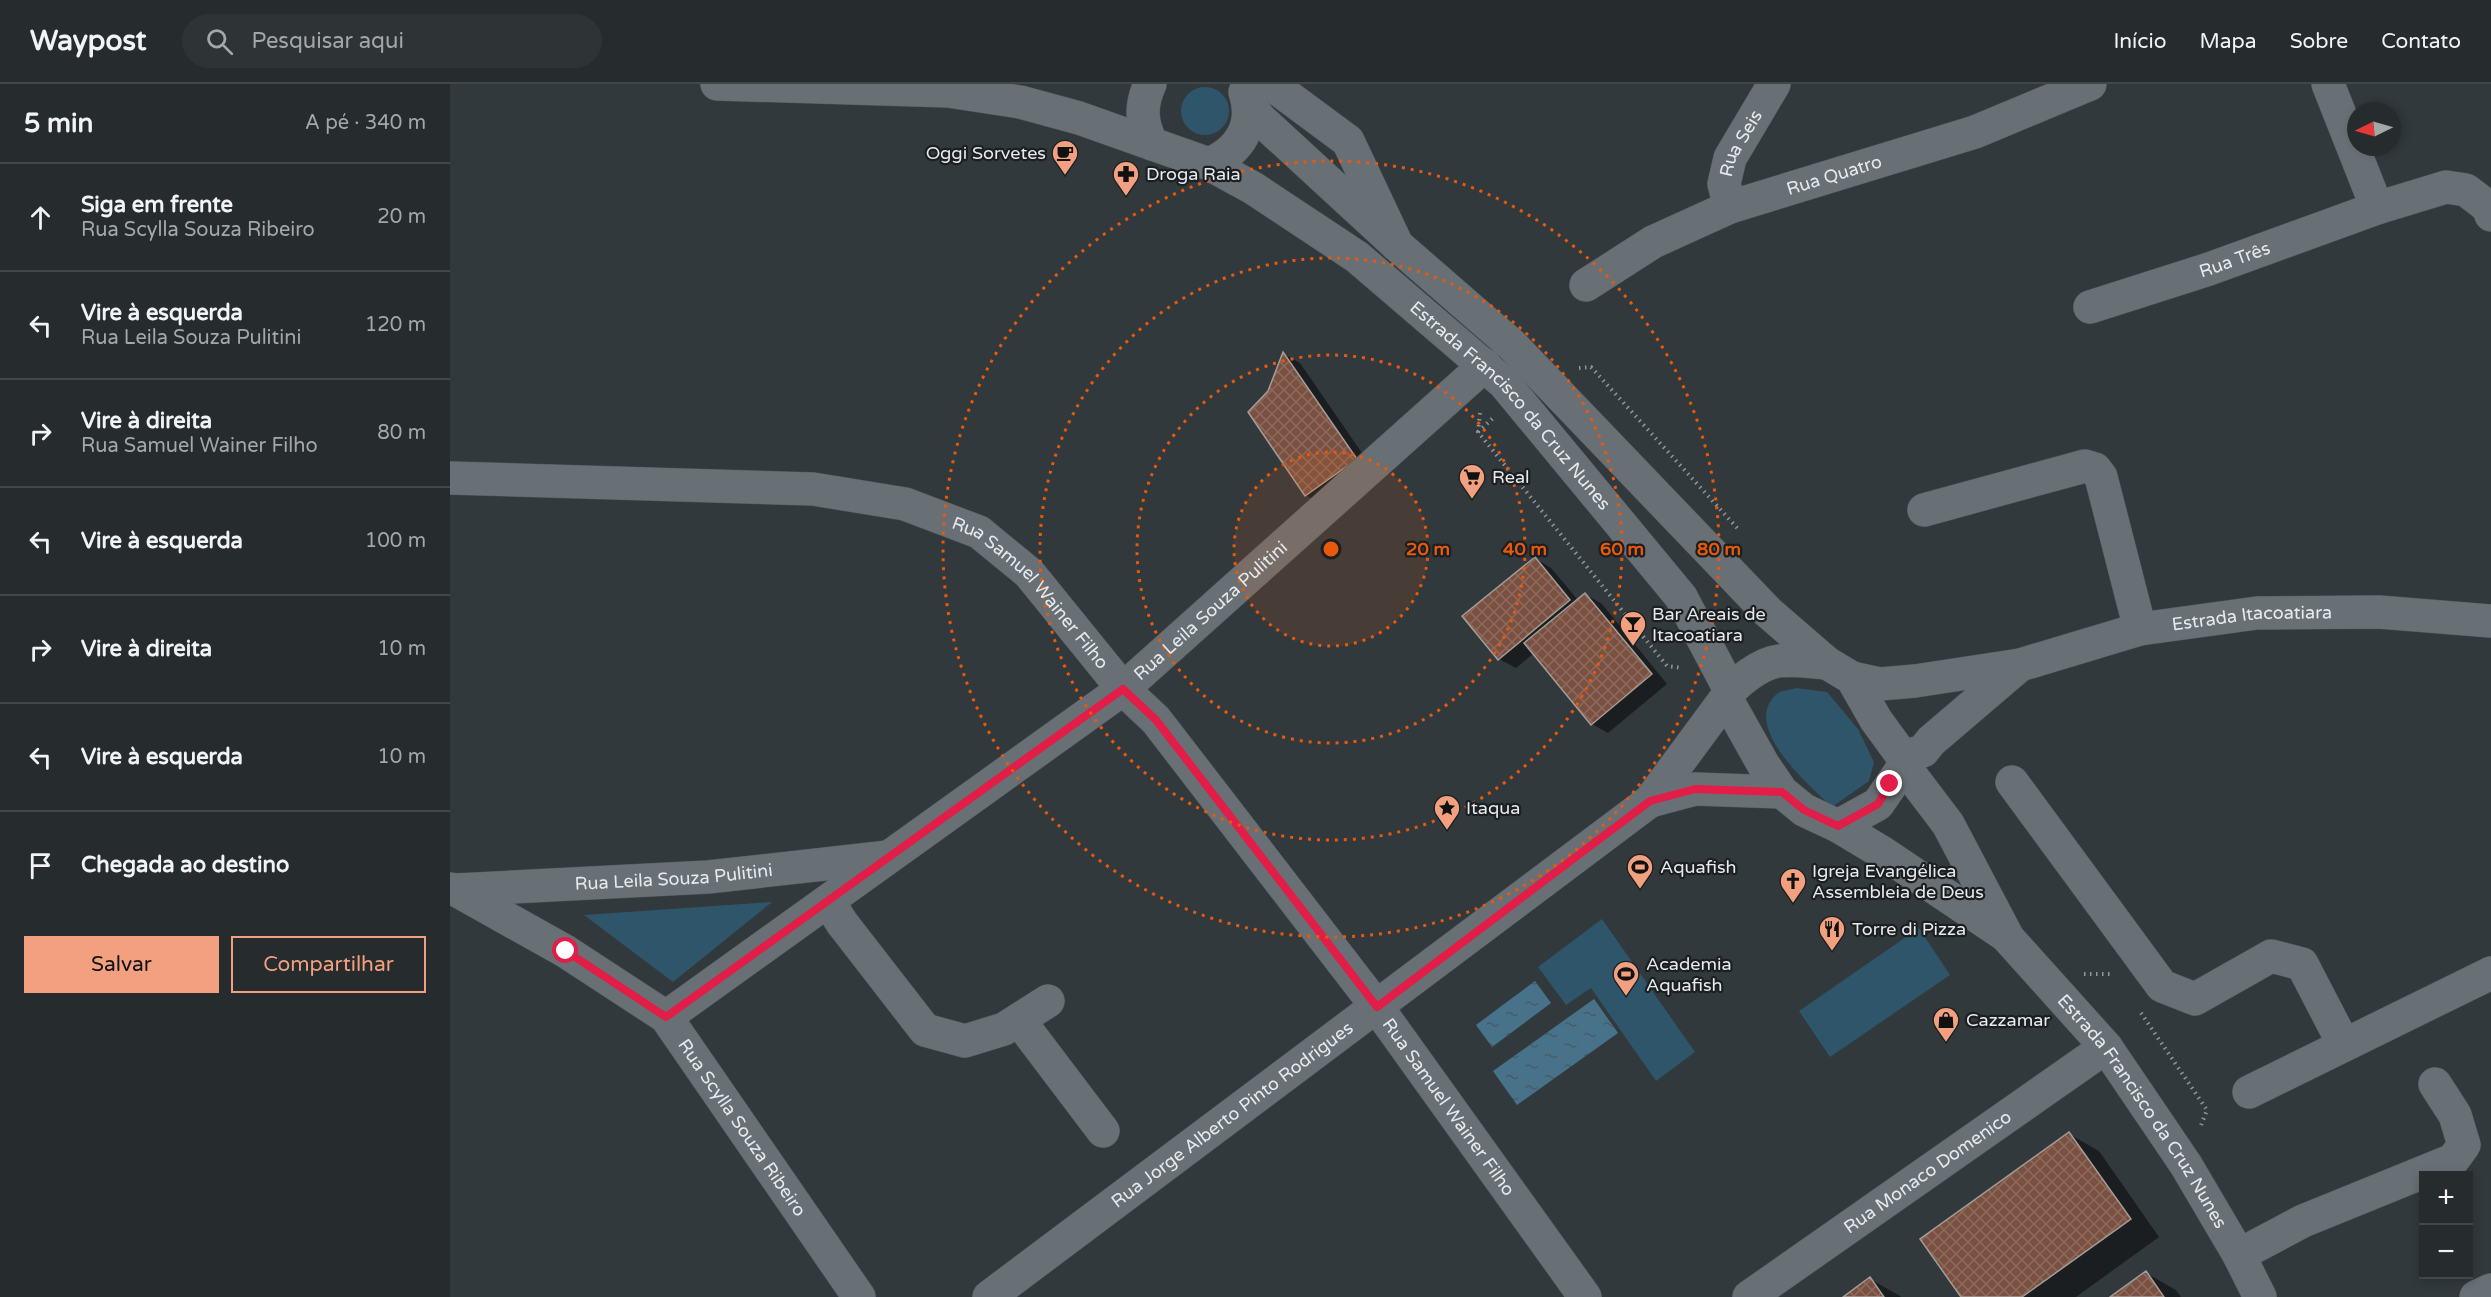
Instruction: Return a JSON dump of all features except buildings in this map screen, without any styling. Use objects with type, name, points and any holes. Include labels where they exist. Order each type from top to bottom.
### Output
[{"type":"street","points":[[717,84],[948,91],[1020,102],[1079,118],[1152,144]]},
{"type":"street","points":[[1150,84],[1144,98],[1142,114],[1145,130],[1152,144]]},
{"type":"street","name":"Rua Seis","points":[[1730,207],[1724,184],[1730,158],[1774,84]]},
{"type":"street","name":"Rua Quatro","points":[[1586,285],[1653,242],[1730,207],[1975,132],[2090,84]]},
{"type":"street","points":[[2328,84],[2377,208]]},
{"type":"street","points":[[1209,165],[1224,158],[1240,142],[1249,120],[1254,91]]},
{"type":"street","name":"Estrada Francisco da Cruz Nunes","points":[[1254,91],[1348,141],[1397,245]]},
{"type":"street","name":"Estrada Francisco da Cruz Nunes","points":[[1254,91],[1260,119],[1397,245],[1512,345],[1768,612],[1839,671],[1948,824],[2008,938]]},
{"type":"street","name":"Estrada Francisco da Cruz Nunes","points":[[1152,144],[1209,165],[1253,188],[1357,257],[1485,365],[1515,396],[1681,597],[1763,764],[1782,792],[1804,810],[1838,826],[1883,853],[2008,938],[2106,1047],[2186,1166],[2239,1255],[2260,1297]]},
{"type":"street","name":"Rua Três","points":[[2090,307],[2208,269],[2377,208],[2446,188],[2466,190],[2488,207],[2491,215]]},
{"type":"street","name":"Rua Leila Souza Pulitini","points":[[666,1017],[1123,689],[1485,365]]},
{"type":"street","points":[[1924,510],[2085,466],[2095,469],[2101,477],[2140,629]]},
{"type":"street","name":"Rua Samuel Wainer Filho","points":[[450,478],[813,489],[905,504],[979,532],[1029,573],[1123,689],[1156,720],[1377,1007],[1585,1297]]},
{"type":"street","name":"Estrada Itacoatiara","points":[[1726,687],[1777,661],[1839,671],[1880,684],[2020,665],[2140,629],[2258,613],[2379,612],[2491,621]]},
{"type":"street","name":"Estrada Itacoatiara","points":[[1903,761],[1923,751],[1931,741],[2020,665]]},
{"type":"street","name":"Rua Jorge Alberto Pinto Rodrigues","points":[[989,1297],[1650,801],[1726,687]]},
{"type":"street","points":[[1838,826],[1878,804],[1903,761]]},
{"type":"street","points":[[2012,782],[2162,986],[2195,999],[2271,956],[2302,964],[2344,1045]]},
{"type":"street","name":"Rua Jorge Alberto Pinto Rodrigues","points":[[1650,801],[1695,789],[1782,792]]},
{"type":"street","name":"Rua Leila Souza Pulitini","points":[[453,890],[708,877],[891,857]]},
{"type":"street","name":"Rua Scylla Souza Ribeiro","points":[[453,890],[566,951],[666,1017],[860,1297]]},
{"type":"street","points":[[828,901],[842,923],[925,1030],[965,1041],[1004,1029],[1048,1001]]},
{"type":"street","points":[[2249,1092],[2491,974]]},
{"type":"street","points":[[1019,1020],[1103,1131]]},
{"type":"street","name":"Rua Monaco Domenico","points":[[1749,1297],[2106,1047]]},
{"type":"street","points":[[2239,1255],[2302,1221],[2453,1160],[2464,1144],[2455,1115],[2435,1084]]},
{"type":"street","points":[[2476,1297],[2491,1290]]},
{"type":"path","points":[[1485,365],[1478,432],[1667,666],[1726,687]]},
{"type":"shaded area","points":[[1200,87],[1210,87],[1225,97],[1229,111],[1228,120],[1219,131],[1210,135],[1200,135],[1185,125],[1181,116],[1181,106],[1191,91]]},
{"type":"shaded area","points":[[1796,688],[1827,692],[1858,729],[1874,762],[1869,781],[1832,807],[1782,754],[1772,738],[1766,721],[1768,706],[1778,693]]},
{"type":"shaded area","points":[[772,902],[673,982],[584,915]]},
{"type":"shaded area","name":"Academia Aquafish","points":[[1602,919],[1695,1052],[1656,1081],[1591,988],[1566,1005],[1538,967]]},
{"type":"shaded area","points":[[1919,928],[1950,975],[1830,1057],[1799,1011]]},
{"type":"water","points":[[1535,981],[1551,1003],[1492,1047],[1476,1025]]},
{"type":"water","points":[[1594,999],[1618,1033],[1517,1105],[1493,1071]]},
{"type":"place","name":"Oggi Sorvetes","points":[[1065,176]]},
{"type":"place","name":"Droga Raia","points":[[1126,197]]},
{"type":"place","name":"Real","points":[[1472,500]]},
{"type":"place","name":"Bar Areais de Itacoatiara","points":[[1633,647]]},
{"type":"place","name":"Itaqua","points":[[1447,831]]},
{"type":"place","name":"Aquafish","points":[[1640,890]]},
{"type":"place","name":"Igreja Evangélica Assembleia de Deus","points":[[1793,904]]},
{"type":"place","name":"Torre di Pizza","points":[[1832,952]]},
{"type":"place","name":"Academia Aquafish","points":[[1626,997]]},
{"type":"place","name":"Cazzamar","points":[[1946,1043]]},
{"type":"route","points":[[566,951],[666,1017],[1123,689],[1156,720],[1377,1007],[1650,801],[1695,789],[1782,792],[1804,810],[1838,826],[1878,804],[1890,784]]}]
